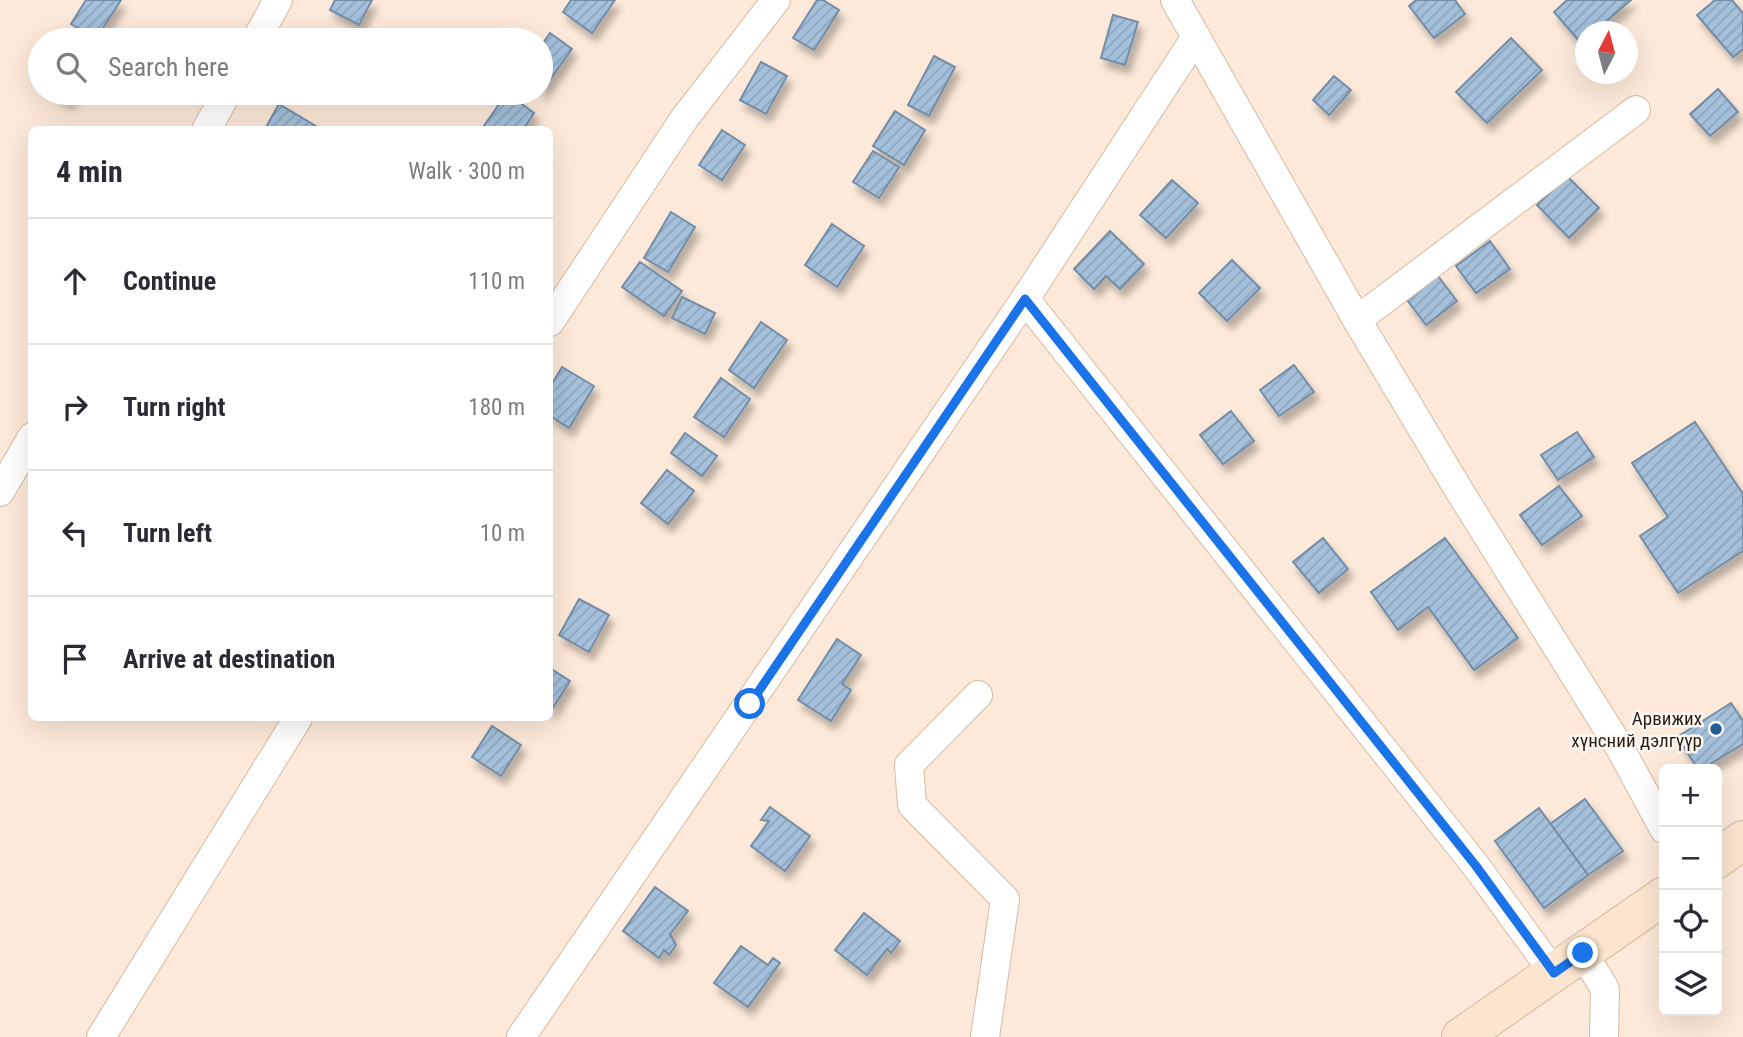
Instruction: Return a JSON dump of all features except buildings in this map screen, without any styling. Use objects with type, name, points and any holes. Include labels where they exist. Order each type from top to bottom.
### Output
[{"type":"main road","points":[[1722,855],[1743,840]]},
{"type":"main road","points":[[1461,1037],[1659,899]]},
{"type":"street","points":[[263,28],[278,0]]},
{"type":"street","points":[[553,317],[684,119],[776,0]]},
{"type":"street","points":[[1175,0],[1357,320],[1460,492],[1620,748],[1663,827]]},
{"type":"street","points":[[521,1037],[1025,299],[1196,37]]},
{"type":"street","points":[[208,126],[220,105]]},
{"type":"street","points":[[1357,320],[1636,110]]},
{"type":"street","points":[[1025,299],[1476,866],[1568,963],[1605,989],[1604,1037]]},
{"type":"street","points":[[0,492],[28,444]]},
{"type":"street","points":[[978,695],[909,765],[912,805],[1005,899],[985,1037]]},
{"type":"street","points":[[101,1037],[296,721]]},
{"type":"place","name":"Арвижих хүнсний дэлгүүр","points":[[1716,729]]},
{"type":"route","points":[[750,704],[1025,299],[1476,866],[1554,973],[1583,953]]}]
